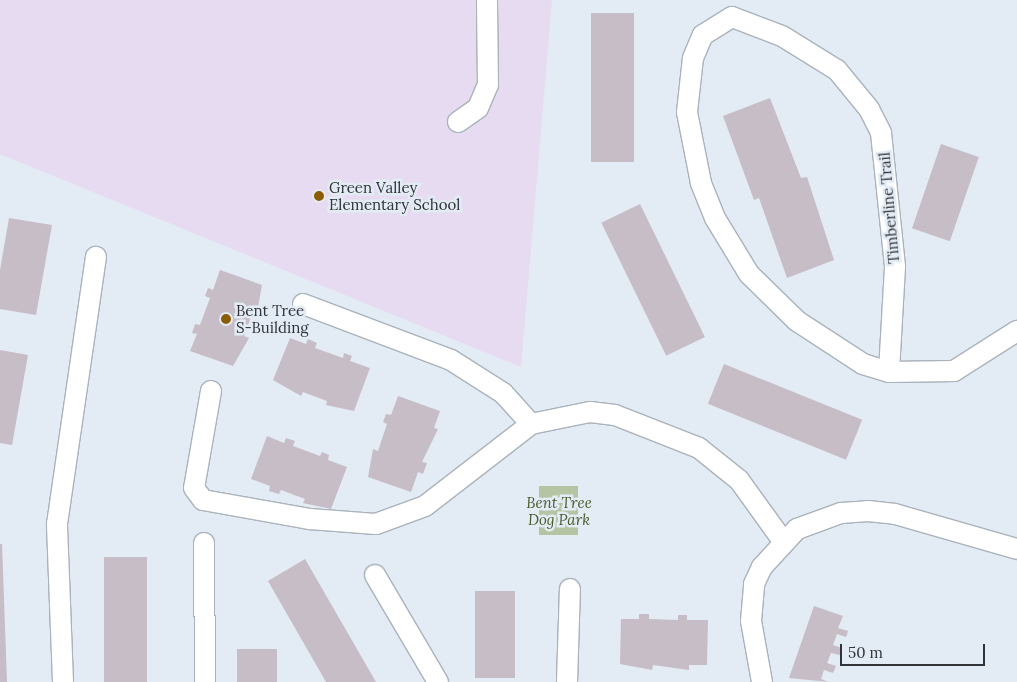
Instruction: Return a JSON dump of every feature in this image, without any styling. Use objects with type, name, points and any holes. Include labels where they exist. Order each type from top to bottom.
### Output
[{"type":"street","points":[[458,122],[478,108],[488,85],[487,0]]},
{"type":"street","name":"Timberline Trail","points":[[889,372],[895,267],[881,134],[869,109],[836,70],[782,36],[732,17],[713,25],[703,35],[694,58],[687,112],[701,184],[715,218],[749,274],[797,321],[863,364],[889,372],[954,371],[1017,331]]},
{"type":"street","points":[[63,682],[58,524],[96,257]]},
{"type":"street","points":[[302,304],[451,360],[503,394],[531,424]]},
{"type":"street","points":[[211,391],[196,494],[203,500],[318,520],[376,524],[401,517],[449,489],[531,424],[565,413],[615,415],[699,448],[739,480],[783,541]]},
{"type":"street","points":[[764,681],[750,602],[762,567],[783,541],[816,520],[868,511],[895,514],[1017,548]]},
{"type":"street","points":[[204,543],[205,682]]},
{"type":"street","points":[[375,575],[438,682]]},
{"type":"street","points":[[567,682],[570,590]]},
{"type":"shaded area","name":"Green Valley Elementary School","points":[[0,0],[552,0],[521,367],[0,154]]},
{"type":"green space","name":"Bent Tree Dog Park","points":[[539,486],[578,486],[578,535],[539,535]]},
{"type":"building","points":[[591,13],[634,13],[634,162],[591,162]]},
{"type":"building","points":[[770,98],[801,178],[807,177],[834,260],[787,278],[759,198],[754,200],[723,116]]},
{"type":"building","points":[[941,144],[979,157],[950,241],[912,228]]},
{"type":"building","points":[[640,204],[705,337],[666,356],[601,223]]},
{"type":"building","points":[[9,218],[52,225],[36,315],[0,309],[0,270]]},
{"type":"building","name":"Bent Tree S-Building","points":[[220,270],[262,285],[257,313],[253,312],[244,336],[249,338],[233,366],[190,351],[197,334],[192,333],[195,324],[200,325],[210,298],[205,296],[208,288],[213,290]]},
{"type":"building","points":[[290,338],[306,344],[308,339],[317,343],[315,348],[343,358],[344,353],[352,356],[350,361],[370,368],[354,411],[326,405],[327,401],[303,392],[301,396],[273,380]]},
{"type":"building","points":[[0,350],[28,355],[12,445],[0,443]]},
{"type":"building","points":[[724,364],[862,420],[846,460],[708,404]]},
{"type":"building","points":[[398,396],[440,411],[434,428],[438,429],[422,462],[427,463],[423,474],[418,472],[411,492],[368,477],[373,449],[378,451],[387,424],[383,422],[386,414],[391,415]]},
{"type":"building","points":[[267,436],[284,443],[286,438],[295,441],[293,446],[320,456],[322,452],[329,455],[328,460],[347,467],[331,509],[303,503],[305,499],[281,490],[279,494],[269,491],[270,486],[251,479]]},
{"type":"building","points":[[0,544],[2,544],[7,682],[0,682]]},
{"type":"building","points":[[104,557],[147,557],[147,682],[104,682]]},
{"type":"building","points":[[305,559],[376,682],[326,682],[268,581]]},
{"type":"building","points":[[475,591],[515,591],[515,678],[475,678]]},
{"type":"building","points":[[814,606],[843,616],[838,628],[848,631],[846,637],[837,634],[833,645],[842,648],[840,655],[831,653],[827,663],[836,666],[833,673],[824,670],[821,679],[829,682],[789,678]]},
{"type":"building","points":[[639,614],[649,614],[649,619],[678,620],[678,615],[687,615],[687,620],[708,620],[707,665],[689,665],[689,670],[653,665],[652,670],[620,664],[621,619],[639,619]]},
{"type":"building","points":[[237,649],[277,649],[277,682],[237,682]]},
{"type":"place","name":"Green Valley Elementary School","points":[[319,196]]},
{"type":"place","name":"Bent Tree S-Building","points":[[226,319]]}]
